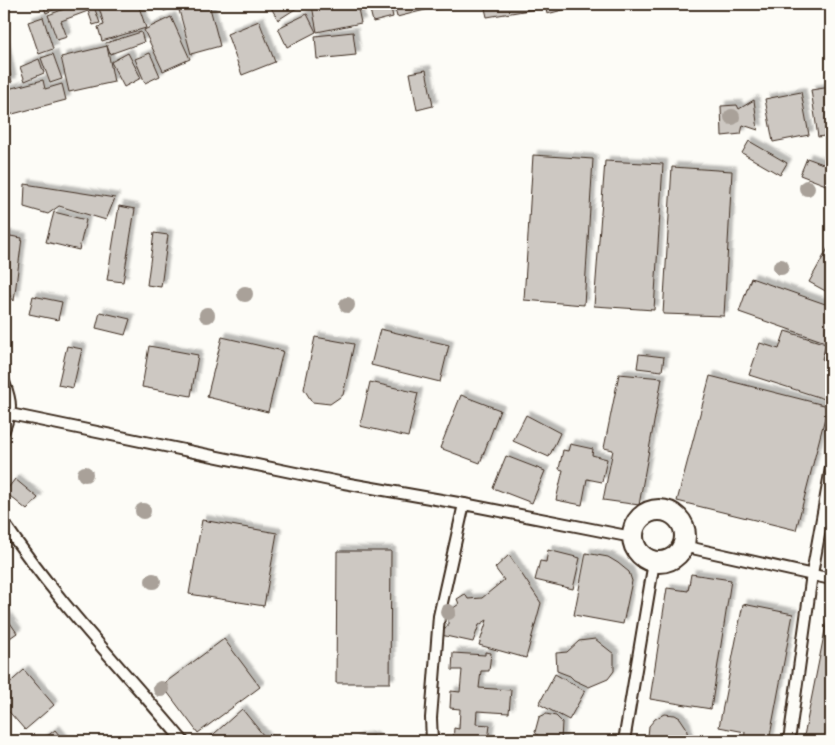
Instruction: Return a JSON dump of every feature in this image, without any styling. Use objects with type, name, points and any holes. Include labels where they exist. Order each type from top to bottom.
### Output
[{"type":"street","points":[[654,510],[664,510],[680,519],[684,527],[685,536],[679,553],[672,559],[663,562],[654,562],[646,559],[634,546],[632,537],[638,519],[645,513],[654,510]]},
{"type":"lane","points":[[4,382],[10,397],[10,414],[4,430]]},
{"type":"lane","points":[[10,414],[344,483],[632,537]]},
{"type":"lane","points":[[789,741],[812,574],[831,468]]},
{"type":"lane","points":[[432,741],[431,718],[439,616],[464,504]]},
{"type":"lane","points":[[4,523],[42,575],[101,648],[183,741]]},
{"type":"lane","points":[[683,546],[831,579]]},
{"type":"lane","points":[[624,741],[654,562]]},
{"type":"building","points":[[43,4],[68,4],[46,13]]},
{"type":"building","points":[[78,4],[93,4],[100,23],[93,25],[88,11],[61,21],[67,37],[57,40],[48,15]]},
{"type":"building","points":[[98,4],[138,4],[146,28],[102,41],[98,27],[104,25]]},
{"type":"building","points":[[161,4],[176,4],[177,6],[164,11]]},
{"type":"building","points":[[209,4],[220,46],[191,54],[179,10]]},
{"type":"building","points":[[269,4],[303,4],[278,20]]},
{"type":"building","points":[[320,4],[357,4],[361,23],[317,32],[312,6]]},
{"type":"building","points":[[379,4],[390,4],[393,17],[373,22],[370,10],[380,8]]},
{"type":"building","points":[[394,4],[428,4],[429,9],[397,17]]},
{"type":"building","points":[[433,4],[467,4],[434,10]]},
{"type":"building","points":[[484,4],[540,4],[541,8],[487,17]]},
{"type":"building","points":[[545,4],[586,4],[547,14]]},
{"type":"building","points":[[307,14],[316,32],[287,47],[278,28]]},
{"type":"building","points":[[43,17],[53,49],[39,54],[28,22]]},
{"type":"building","points":[[171,17],[190,59],[163,71],[144,30]]},
{"type":"building","points":[[259,21],[275,62],[242,75],[227,34]]},
{"type":"building","points":[[141,32],[144,42],[110,54],[106,43]]},
{"type":"building","points":[[353,32],[356,55],[317,59],[315,36]]},
{"type":"building","points":[[4,44],[12,82],[4,84]]},
{"type":"building","points":[[107,46],[114,82],[69,92],[61,57]]},
{"type":"building","points":[[128,53],[141,78],[124,87],[111,62]]},
{"type":"building","points":[[150,53],[160,76],[145,83],[135,59]]},
{"type":"building","points":[[53,54],[62,79],[50,83],[41,58]]},
{"type":"building","points":[[39,59],[44,73],[25,81],[20,67]]},
{"type":"building","points":[[426,70],[433,106],[417,110],[410,73]]},
{"type":"building","points":[[43,80],[45,89],[62,84],[66,100],[5,116],[4,90]]},
{"type":"building","points":[[831,87],[831,135],[818,137],[811,90]]},
{"type":"building","points":[[801,92],[809,135],[773,142],[765,99]]},
{"type":"building","points":[[754,100],[758,130],[743,125],[741,134],[722,136],[721,106],[737,105],[739,109]]},
{"type":"building","points":[[749,141],[787,163],[780,175],[742,153]]},
{"type":"building","points":[[533,155],[593,159],[584,305],[524,300]]},
{"type":"building","points":[[807,158],[831,167],[831,187],[800,175]]},
{"type":"building","points":[[605,161],[663,164],[654,310],[594,306]]},
{"type":"building","points":[[672,167],[732,171],[724,316],[663,314]]},
{"type":"building","points":[[25,184],[115,198],[106,220],[59,206],[48,214],[24,207]]},
{"type":"building","points":[[119,206],[135,209],[123,282],[107,280]]},
{"type":"building","points":[[54,212],[86,220],[79,250],[46,242]]},
{"type":"building","points":[[154,233],[168,235],[161,287],[147,285]]},
{"type":"building","points":[[4,235],[22,238],[14,301],[4,288]]},
{"type":"building","points":[[831,243],[831,294],[809,282]]},
{"type":"building","points":[[751,278],[831,306],[831,344],[739,312]]},
{"type":"building","points":[[33,296],[62,302],[58,320],[29,314]]},
{"type":"building","points":[[100,312],[130,319],[125,335],[96,328]]},
{"type":"building","points":[[380,329],[449,345],[440,382],[371,365]]},
{"type":"building","points":[[785,331],[826,344],[822,359],[831,362],[831,390],[828,400],[749,375],[760,343],[779,349]]},
{"type":"building","points":[[222,337],[283,351],[268,412],[207,397]]},
{"type":"building","points":[[315,337],[354,344],[343,395],[330,404],[312,402],[304,389]]},
{"type":"building","points":[[67,346],[82,349],[73,388],[58,385]]},
{"type":"building","points":[[149,346],[198,355],[191,396],[142,387]]},
{"type":"building","points":[[639,354],[664,357],[662,371],[637,368]]},
{"type":"building","points":[[619,374],[662,378],[639,505],[603,500],[613,450],[604,448]]},
{"type":"building","points":[[710,376],[828,406],[796,530],[677,501]]},
{"type":"building","points":[[370,382],[418,393],[408,437],[360,426]]},
{"type":"building","points":[[461,395],[500,410],[480,463],[440,448]]},
{"type":"building","points":[[526,415],[560,433],[549,457],[513,441]]},
{"type":"building","points":[[570,444],[593,449],[592,455],[607,459],[602,482],[587,479],[582,505],[556,500],[563,470],[559,469],[563,450],[568,451]]},
{"type":"building","points":[[506,456],[545,471],[532,503],[493,488]]},
{"type":"building","points":[[15,479],[38,498],[27,510],[5,492]]},
{"type":"building","points":[[202,520],[277,533],[264,606],[189,594]]},
{"type":"building","points":[[548,550],[580,558],[573,589],[535,580],[540,561],[546,562]]},
{"type":"building","points":[[337,551],[391,551],[390,683],[336,683]]},
{"type":"building","points":[[586,553],[608,557],[629,572],[632,581],[623,624],[574,615]]},
{"type":"building","points":[[509,555],[541,603],[526,658],[479,645],[487,620],[479,625],[473,642],[441,635],[442,630],[448,626],[448,612],[459,604],[457,599],[465,594],[468,599],[482,598],[504,580],[495,568]]},
{"type":"building","points":[[691,574],[731,580],[711,709],[650,699],[667,588],[688,591]]},
{"type":"building","points":[[831,600],[831,726],[828,725],[825,740],[804,736]]},
{"type":"building","points":[[743,604],[793,614],[769,741],[744,741],[745,732],[719,727]]},
{"type":"building","points":[[4,614],[17,633],[4,642]]},
{"type":"building","points":[[224,639],[260,687],[198,733],[162,685]]},
{"type":"building","points":[[595,639],[614,654],[614,671],[608,679],[589,687],[557,671],[556,653],[567,652],[579,641]]},
{"type":"building","points":[[485,652],[491,653],[489,671],[481,671],[479,688],[511,690],[509,713],[477,711],[476,724],[490,725],[488,741],[453,741],[454,728],[459,729],[460,709],[450,708],[451,691],[460,692],[462,670],[452,670],[453,653],[485,655]]},
{"type":"building","points":[[24,670],[54,705],[25,730],[4,706],[4,688]]},
{"type":"building","points":[[555,674],[585,691],[569,720],[539,704]]},
{"type":"building","points":[[242,709],[268,741],[206,741]]},
{"type":"building","points":[[546,714],[556,716],[562,722],[561,741],[542,741],[535,732],[539,717]]},
{"type":"building","points":[[664,714],[675,715],[680,718],[686,727],[688,737],[686,741],[650,741],[648,736],[649,726],[655,719]]},
{"type":"building","points":[[55,730],[64,741],[41,741]]},
{"type":"building","points":[[373,736],[377,741],[353,741],[359,738]]}]
